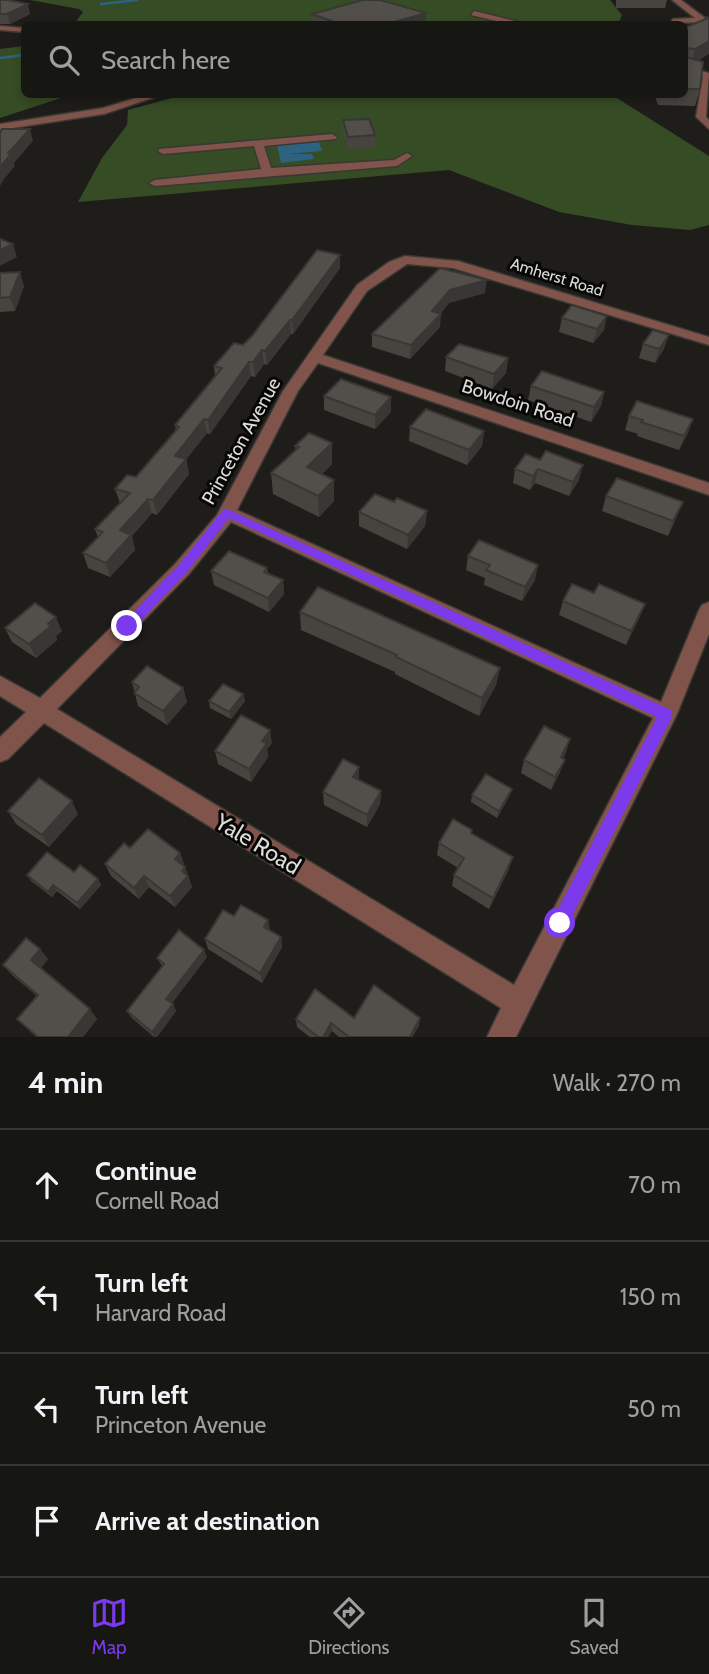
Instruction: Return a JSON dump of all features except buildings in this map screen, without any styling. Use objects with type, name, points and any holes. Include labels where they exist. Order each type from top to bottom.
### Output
[{"type":"street","points":[[676,0],[705,17]]},
{"type":"street","points":[[474,13],[505,21]]},
{"type":"street","points":[[673,21],[705,17]]},
{"type":"street","points":[[0,28],[21,30]]},
{"type":"street","points":[[688,70],[708,76],[701,117],[709,126]]},
{"type":"street","points":[[0,127],[104,111],[147,98]]},
{"type":"street","points":[[163,151],[332,136]]},
{"type":"street","points":[[258,143],[267,172]]},
{"type":"street","points":[[155,183],[397,163],[407,156]]},
{"type":"street","name":"Amherst Road","points":[[393,265],[405,260],[454,264],[709,341]]},
{"type":"street","name":"Princeton Avenue","points":[[0,752],[182,569],[227,513],[291,391],[314,357],[362,288],[393,265]]},
{"type":"street","name":"Bowdoin Road","points":[[314,357],[709,489]]},
{"type":"street","points":[[227,513],[666,714]]},
{"type":"street","points":[[501,1037],[666,714],[709,610]]},
{"type":"street","name":"Yale Road","points":[[0,685],[517,1002]]},
{"type":"green space","points":[[30,0],[610,0],[622,15],[619,21],[76,21],[83,12]]},
{"type":"green space","points":[[21,46],[21,98],[61,98],[0,118],[0,49]]},
{"type":"green space","points":[[172,98],[617,98],[709,156],[709,225],[690,230],[632,225],[559,212],[449,170],[78,202],[102,158],[127,125],[128,110]]},
{"type":"water","points":[[319,142],[322,151],[289,154],[312,154],[314,159],[281,163],[277,145]]},
{"type":"waterway","points":[[101,4],[137,0]]},
{"type":"waterway","points":[[0,58],[21,55]]},
{"type":"route","points":[[127,626],[182,569],[227,513],[666,714],[560,923]]}]
